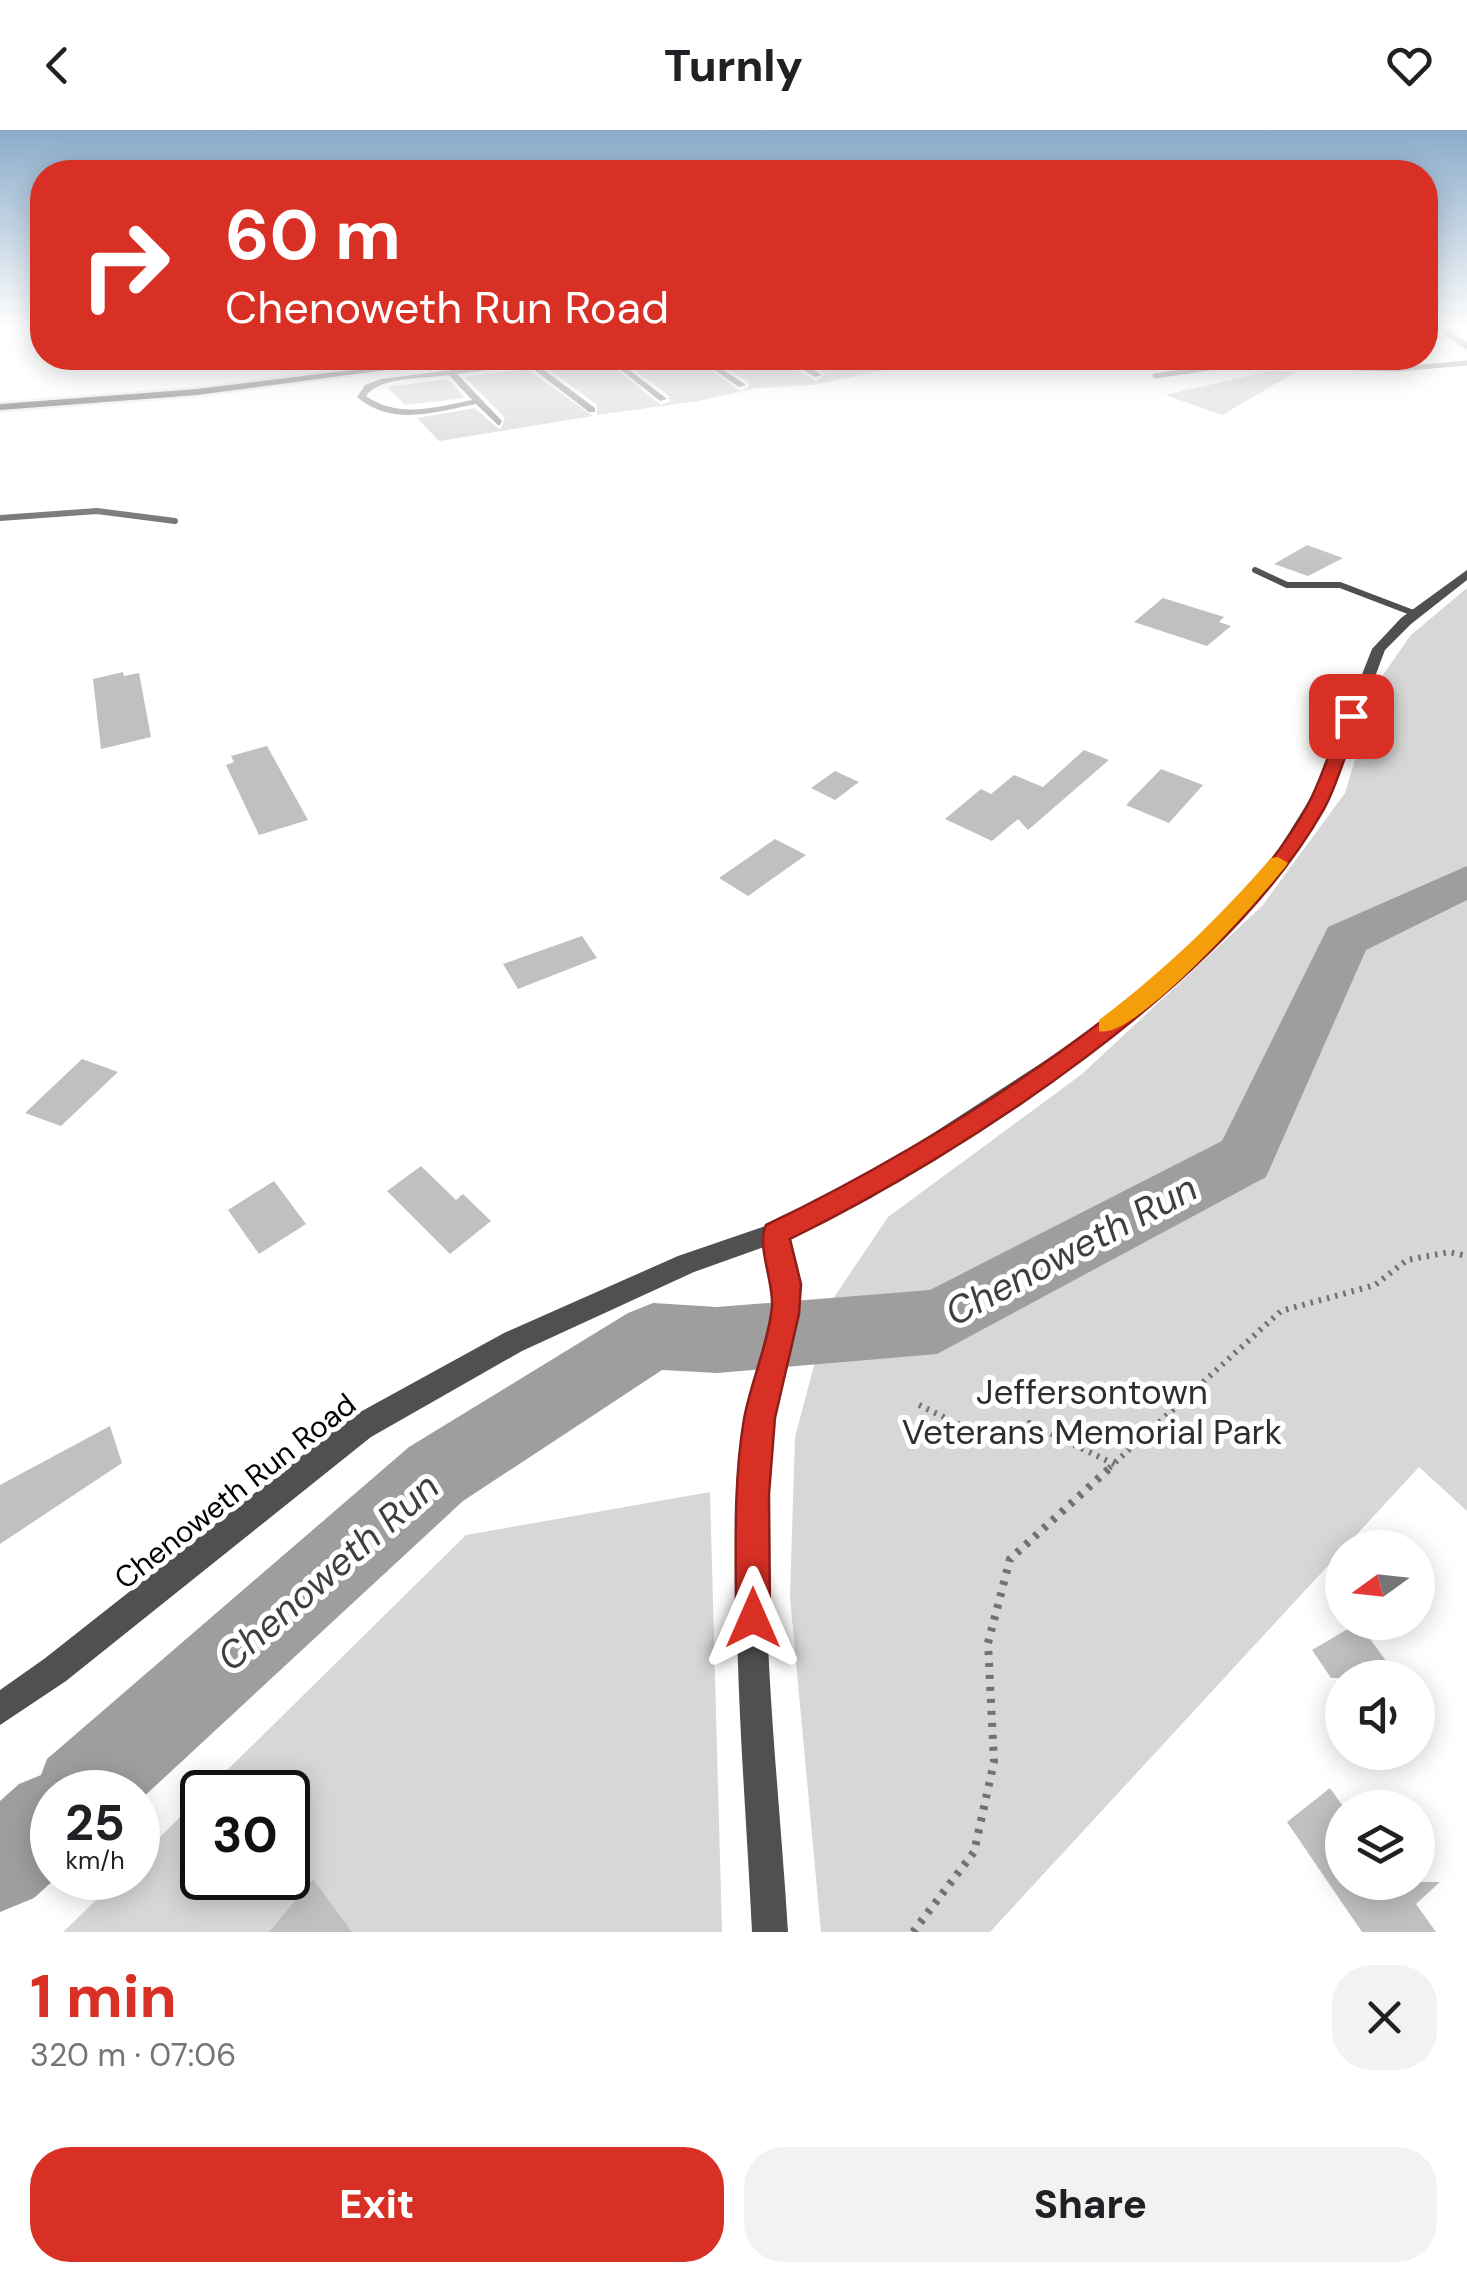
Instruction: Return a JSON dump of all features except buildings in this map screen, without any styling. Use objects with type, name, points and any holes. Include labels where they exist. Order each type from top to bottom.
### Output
[{"type":"street","points":[[489,412],[499,423]]},
{"type":"street","name":"Chenoweth Run Road","points":[[0,1709],[361,1426],[513,1342],[688,1264],[775,1233],[862,1191],[1041,1075],[1165,981],[1222,928],[1278,862],[1316,807],[1337,762],[1372,662],[1391,634],[1467,574]]},
{"type":"street","points":[[770,1932],[753,1618],[753,1494],[760,1418],[785,1314],[785,1264],[775,1233]]},
{"type":"lane","points":[[0,518],[97,511],[174,521]]},
{"type":"lane","points":[[1254,570],[1287,586],[1340,585],[1416,614]]},
{"type":"path","points":[[914,1932],[974,1852],[994,1762],[988,1642],[1010,1559],[1032,1534],[1116,1465],[1281,1312],[1375,1285],[1407,1260],[1448,1252],[1467,1256]]},
{"type":"path","points":[[919,1405],[987,1438],[1029,1424],[1116,1465]]},
{"type":"green space","name":"Jeffersontown Veterans Memorial Park","points":[[1467,588],[1467,1511],[1419,1467],[1361,1530],[1325,1530],[1325,1569],[990,1932],[821,1932],[790,1597],[795,1437],[831,1302],[888,1217],[1082,1074],[1262,906],[1345,793],[1378,682],[1411,635]]},
{"type":"green space","points":[[710,1492],[722,1932],[63,1932],[96,1900],[160,1900],[160,1837],[180,1817],[180,1900],[310,1900],[310,1770],[227,1770],[466,1535]]},
{"type":"waterway","name":"Chenoweth Run","points":[[105,1770],[436,1474],[653,1336],[717,1340],[937,1322],[1244,1159],[1346,939],[1467,881]]},
{"type":"waterway","name":"Chenoweth Run","points":[[0,1864],[30,1837]]},
{"type":"slow traffic","points":[[1107,1025],[1165,981],[1222,928],[1278,863]]},
{"type":"route","points":[[753,1618],[753,1494],[760,1418],[785,1314],[787,1284],[775,1233],[862,1191],[1041,1075],[1165,981],[1222,928],[1278,862],[1316,807],[1337,762],[1351,716]]}]
